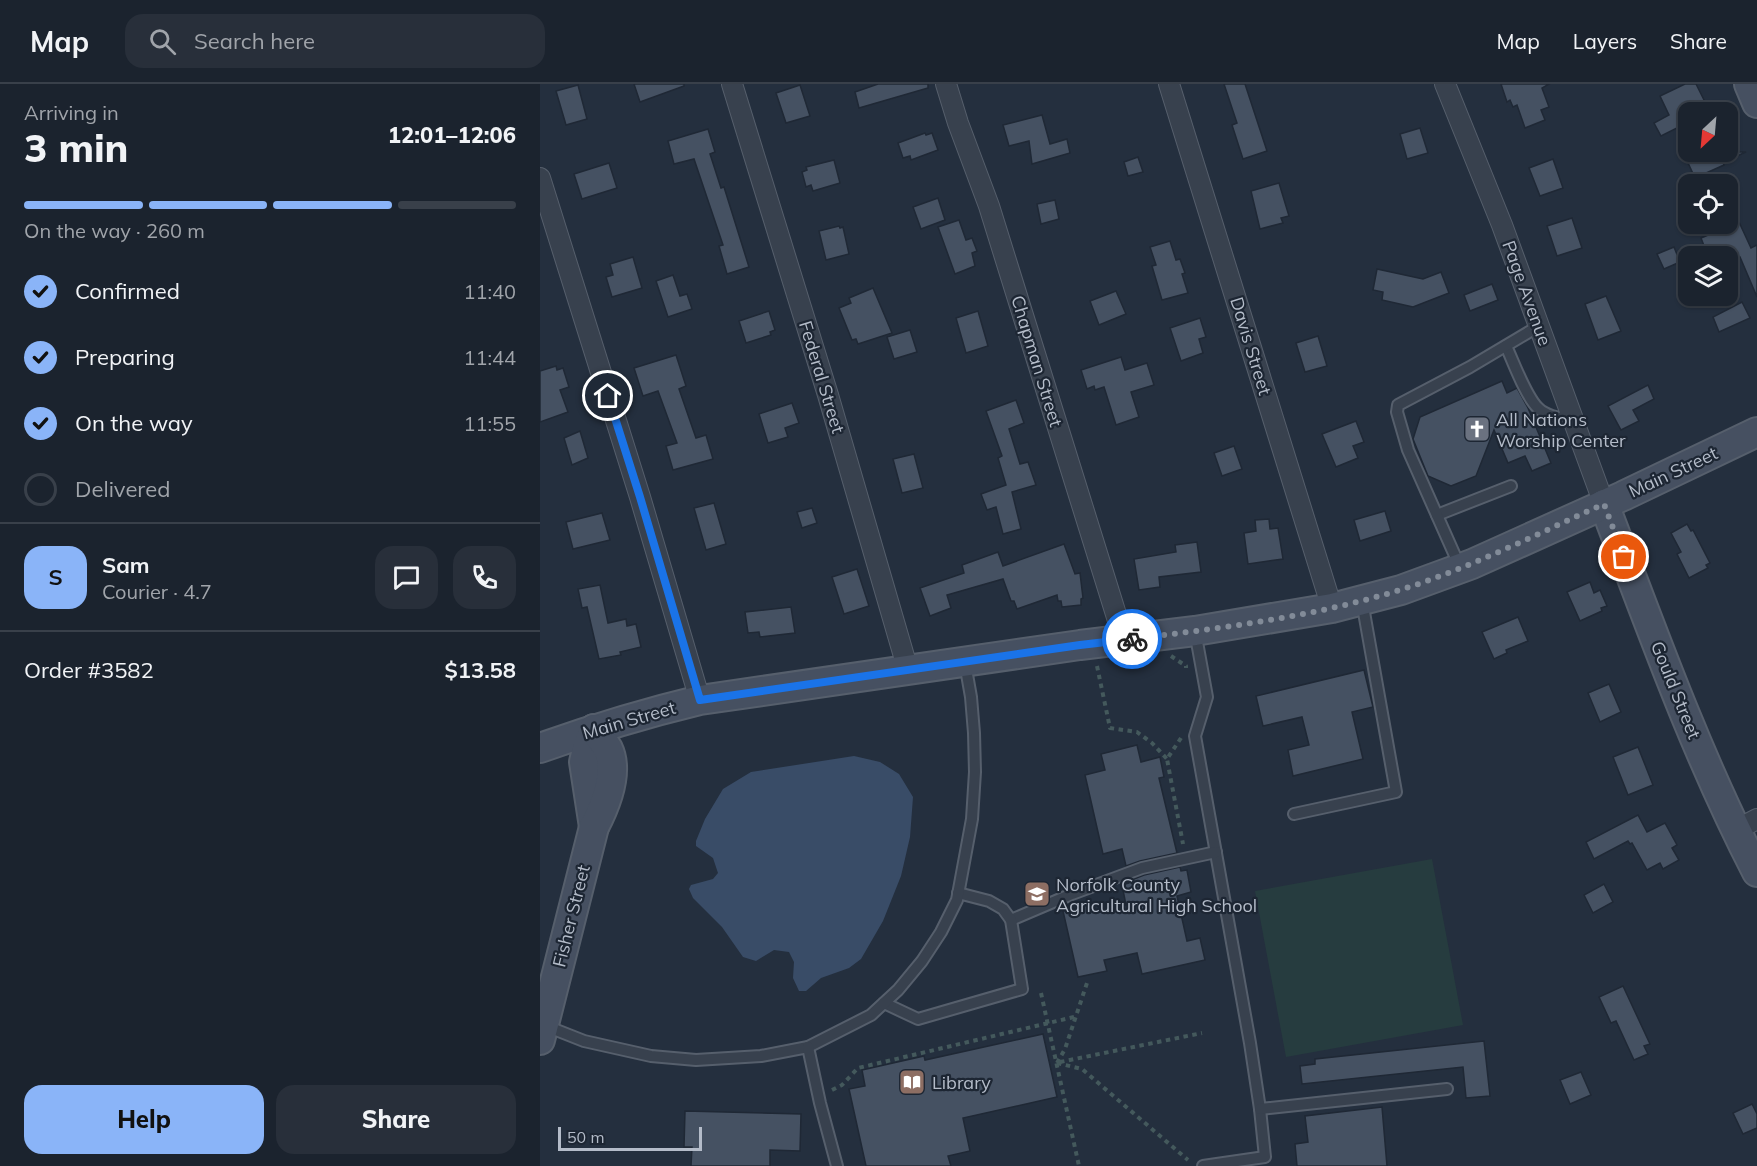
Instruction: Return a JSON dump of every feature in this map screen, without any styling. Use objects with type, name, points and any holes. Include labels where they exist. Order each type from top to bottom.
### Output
[{"type":"main road","points":[[1749,84],[1757,104]]},
{"type":"main road","name":"Main Street","points":[[540,748],[594,729],[700,700],[1080,645],[1195,631],[1362,601],[1401,590],[1460,568],[1757,432]]},
{"type":"main road","name":"Gould Street","points":[[1604,504],[1673,687],[1746,825],[1757,872]]},
{"type":"main road","name":"Fisher Street","points":[[542,1033],[594,827],[584,762],[586,749],[594,729]]},
{"type":"street","name":"Federal Street","points":[[732,84],[828,395],[908,670]]},
{"type":"street","name":"Chapman Street","points":[[946,84],[989,206],[1124,640]]},
{"type":"street","name":"Davis Street","points":[[1169,84],[1332,608]]},
{"type":"street","name":"Page Avenue","points":[[1446,84],[1502,225],[1604,504]]},
{"type":"street","points":[[540,178],[640,497],[700,700]]},
{"type":"lane","points":[[1460,568],[1408,450],[1397,412],[1398,405],[1470,367],[1539,326]]},
{"type":"lane","points":[[1506,346],[1530,396],[1539,409],[1557,418],[1573,420]]},
{"type":"lane","points":[[1437,515],[1511,486]]},
{"type":"lane","points":[[1294,814],[1396,792],[1362,601]]},
{"type":"lane","points":[[1195,631],[1207,697],[1195,736],[1260,1109],[1265,1161],[1203,1166]]},
{"type":"lane","points":[[542,1033],[651,1056],[696,1060],[761,1056],[808,1047],[870,1015],[884,1003],[898,990],[928,951],[941,932],[957,900],[972,819],[975,772],[971,697],[964,663]]},
{"type":"lane","points":[[1011,920],[1142,868],[1216,852]]},
{"type":"lane","points":[[884,1003],[918,1019],[1022,989],[1011,920],[1004,909],[988,901],[958,892]]},
{"type":"lane","points":[[808,1047],[837,1166]]},
{"type":"lane","points":[[1260,1109],[1447,1089]]},
{"type":"path","points":[[1097,664],[1110,728],[1137,732],[1152,743],[1167,759]]},
{"type":"path","points":[[1057,1063],[1065,1049],[1088,980]]},
{"type":"path","points":[[1041,993],[1079,1166]]},
{"type":"path","points":[[828,1092],[842,1085],[858,1068],[1074,1017]]},
{"type":"path","points":[[1057,1063],[1202,1033]]},
{"type":"path","points":[[1057,1063],[1082,1069],[1188,1160]]},
{"type":"green space","points":[[1432,859],[1463,1025],[1286,1057],[1255,891]]},
{"type":"water","points":[[854,756],[880,762],[899,774],[913,797],[910,837],[901,876],[883,921],[861,959],[849,968],[821,978],[806,991],[799,991],[793,978],[794,962],[789,952],[774,950],[756,961],[743,957],[722,927],[693,898],[689,889],[691,885],[713,879],[718,873],[713,858],[696,846],[696,841],[705,819],[723,789],[751,772]]},
{"type":"building","points":[[634,84],[684,84],[684,86],[640,102]]},
{"type":"building","points":[[878,84],[928,84],[928,88],[859,108],[855,92]]},
{"type":"building","points":[[1224,84],[1245,84],[1267,151],[1243,159],[1232,125],[1237,123]]},
{"type":"building","points":[[1501,84],[1549,84],[1542,88],[1549,107],[1541,110],[1545,120],[1525,128],[1517,105],[1513,107],[1510,100],[1507,102]]},
{"type":"building","points":[[1685,84],[1696,84],[1705,102],[1678,102],[1678,128],[1661,136],[1654,123],[1669,115],[1660,96]]},
{"type":"building","points":[[578,85],[587,119],[566,125],[556,91]]},
{"type":"building","points":[[800,85],[810,116],[786,123],[776,93]]},
{"type":"building","points":[[1042,115],[1050,144],[1067,139],[1070,153],[1032,164],[1029,141],[1009,146],[1003,125]]},
{"type":"building","points":[[1420,128],[1428,153],[1407,159],[1400,134]]},
{"type":"building","points":[[708,129],[715,152],[710,154],[721,188],[724,187],[749,267],[727,274],[719,246],[723,245],[694,159],[674,164],[668,141]]},
{"type":"building","points":[[925,133],[926,135],[932,133],[938,150],[911,160],[910,156],[903,158],[898,143]]},
{"type":"building","points":[[1138,157],[1143,172],[1128,176],[1124,162]]},
{"type":"building","points":[[1553,159],[1563,188],[1540,196],[1529,168]]},
{"type":"building","points":[[834,160],[840,183],[813,191],[811,185],[806,187],[802,172],[807,170],[806,167]]},
{"type":"building","points":[[1688,162],[1723,162],[1724,165],[1704,174],[1693,174]]},
{"type":"building","points":[[609,163],[617,188],[582,199],[574,174]]},
{"type":"building","points":[[1279,183],[1289,216],[1281,218],[1283,223],[1260,229],[1251,191]]},
{"type":"building","points":[[938,198],[945,220],[921,229],[913,207]]},
{"type":"building","points":[[1055,200],[1059,219],[1041,224],[1037,204]]},
{"type":"building","points":[[1572,218],[1582,248],[1557,256],[1547,226]]},
{"type":"building","points":[[959,220],[966,240],[972,238],[977,251],[972,253],[975,266],[955,274],[938,227]]},
{"type":"building","points":[[1738,222],[1751,248],[1757,245],[1757,297],[1740,257],[1738,258],[1738,246],[1704,246],[1701,238],[1710,234],[1738,234]]},
{"type":"building","points":[[843,227],[849,254],[826,260],[819,231]]},
{"type":"building","points":[[1170,241],[1176,260],[1180,259],[1185,273],[1182,274],[1188,293],[1162,300],[1152,266],[1156,265],[1150,247]]},
{"type":"building","points":[[1674,247],[1678,263],[1664,269],[1657,254]]},
{"type":"building","points":[[633,257],[642,288],[612,297],[606,277],[613,275],[610,264]]},
{"type":"building","points":[[1377,269],[1423,279],[1441,272],[1449,293],[1413,307],[1382,300],[1383,292],[1373,290]]},
{"type":"building","points":[[673,275],[680,296],[687,294],[692,309],[668,317],[656,281]]},
{"type":"building","points":[[1492,284],[1498,300],[1470,311],[1464,295]]},
{"type":"building","points":[[873,288],[892,333],[858,344],[856,339],[852,340],[839,308],[851,303],[849,298]]},
{"type":"building","points":[[1116,291],[1126,314],[1099,325],[1090,301]]},
{"type":"building","points":[[1606,296],[1621,331],[1598,340],[1585,304]]},
{"type":"building","points":[[1742,302],[1750,318],[1719,332],[1713,317]]},
{"type":"building","points":[[769,311],[775,330],[770,332],[771,335],[746,343],[739,321]]},
{"type":"building","points":[[978,311],[988,346],[966,353],[956,318]]},
{"type":"building","points":[[1200,318],[1206,337],[1199,339],[1203,353],[1181,361],[1170,328]]},
{"type":"building","points":[[910,330],[917,352],[894,359],[887,337]]},
{"type":"building","points":[[1318,336],[1327,366],[1305,372],[1296,343]]},
{"type":"building","points":[[676,355],[686,386],[679,389],[696,438],[706,435],[713,459],[673,470],[666,446],[677,443],[658,391],[643,396],[634,368]]},
{"type":"building","points":[[1121,357],[1125,370],[1147,363],[1154,385],[1131,392],[1139,417],[1116,425],[1104,387],[1095,390],[1094,386],[1087,389],[1081,370]]},
{"type":"building","points":[[556,366],[557,370],[563,368],[569,387],[560,390],[568,412],[540,422],[540,371]]},
{"type":"building","name":"All Nations Worship Center","points":[[1502,381],[1507,393],[1517,388],[1551,463],[1532,471],[1525,456],[1508,463],[1494,430],[1476,476],[1451,486],[1428,476],[1413,439],[1420,417]]},
{"type":"building","points":[[1648,385],[1654,399],[1633,410],[1639,421],[1621,430],[1608,406]]},
{"type":"building","points":[[1016,400],[1024,423],[1009,429],[1020,464],[1028,462],[1036,485],[1012,492],[1021,529],[1003,534],[996,507],[987,510],[981,494],[1006,485],[998,458],[1002,456],[986,411]]},
{"type":"building","points":[[792,403],[799,423],[785,428],[788,437],[768,443],[759,414]]},
{"type":"building","points":[[1356,421],[1364,442],[1353,446],[1358,458],[1336,467],[1322,434]]},
{"type":"building","points":[[580,431],[588,458],[572,465],[564,438]]},
{"type":"building","points":[[1234,446],[1242,469],[1222,476],[1214,453]]},
{"type":"building","points":[[914,454],[923,488],[902,493],[893,459]]},
{"type":"building","points":[[714,503],[726,544],[706,550],[694,508]]},
{"type":"building","points":[[812,508],[817,523],[802,528],[797,512]]},
{"type":"building","points":[[1385,511],[1391,531],[1360,541],[1354,520]]},
{"type":"building","points":[[602,513],[610,540],[573,549],[566,522]]},
{"type":"building","points":[[1269,519],[1270,529],[1278,528],[1283,559],[1248,564],[1244,533],[1256,531],[1255,520]]},
{"type":"building","points":[[1687,524],[1691,531],[1693,530],[1710,563],[1706,565],[1708,568],[1689,578],[1677,554],[1681,552],[1671,533]]},
{"type":"building","points":[[1197,542],[1201,572],[1159,577],[1160,587],[1139,590],[1134,559],[1176,552],[1175,545]]},
{"type":"building","points":[[1064,544],[1075,574],[1080,573],[1083,598],[1081,605],[1062,607],[1057,595],[1017,609],[1014,601],[1011,601],[1003,579],[947,595],[951,608],[930,616],[920,588],[964,573],[962,565],[998,552],[1003,566]]},
{"type":"building","points":[[857,569],[869,606],[844,614],[832,577]]},
{"type":"building","points":[[1590,582],[1594,593],[1600,590],[1607,606],[1601,608],[1602,611],[1580,621],[1567,592]]},
{"type":"building","points":[[600,585],[608,623],[626,619],[627,626],[636,624],[641,647],[620,652],[621,655],[599,659],[587,607],[582,608],[578,589]]},
{"type":"building","points":[[791,607],[795,633],[760,637],[759,632],[748,633],[745,612]]},
{"type":"building","points":[[1518,617],[1528,641],[1506,650],[1507,653],[1494,659],[1482,632]]},
{"type":"building","points":[[1364,670],[1373,707],[1352,712],[1363,759],[1293,776],[1288,750],[1309,745],[1302,717],[1263,726],[1256,696]]},
{"type":"building","points":[[1609,684],[1621,712],[1600,722],[1588,693]]},
{"type":"building","points":[[1137,745],[1141,762],[1160,757],[1164,777],[1159,778],[1177,853],[1126,866],[1122,849],[1103,854],[1085,775],[1105,770],[1101,754]]},
{"type":"building","points":[[1638,747],[1653,785],[1628,795],[1613,757]]},
{"type":"building","points":[[1638,815],[1647,832],[1665,823],[1677,845],[1672,848],[1679,860],[1663,869],[1660,863],[1647,870],[1632,843],[1628,841],[1594,859],[1586,842]]},
{"type":"building","points":[[1180,867],[1181,871],[1187,870],[1191,892],[1177,896],[1187,941],[1200,938],[1205,960],[1142,974],[1137,953],[1104,960],[1107,971],[1078,977],[1063,911],[1092,904],[1094,912],[1126,905],[1122,885],[1144,875]]},
{"type":"building","points":[[1604,884],[1613,902],[1593,913],[1584,895]]},
{"type":"building","points":[[1623,986],[1650,1044],[1644,1046],[1648,1054],[1634,1060],[1616,1021],[1611,1023],[1599,997]]},
{"type":"building","points":[[1043,1034],[1057,1097],[963,1118],[970,1151],[948,1156],[951,1166],[866,1166],[849,1089],[865,1086],[862,1070],[924,1056],[925,1060]]},
{"type":"building","points":[[1484,1041],[1490,1096],[1466,1098],[1463,1067],[1302,1084],[1300,1066],[1315,1064],[1315,1059]]},
{"type":"building","points":[[1581,1072],[1591,1095],[1570,1104],[1560,1080]]},
{"type":"building","points":[[1752,1104],[1757,1114],[1757,1128],[1743,1134],[1733,1113]]},
{"type":"building","points":[[1382,1107],[1387,1166],[1297,1166],[1295,1144],[1308,1142],[1305,1116]]},
{"type":"building","points":[[685,1111],[801,1114],[800,1151],[770,1150],[770,1166],[691,1166],[692,1147],[684,1147]]},
{"type":"way so far","points":[[1132,639],[1291,616],[1384,595],[1472,564],[1604,504],[1624,557]]},
{"type":"place","name":"All Nations Worship Center","points":[[1477,429]]},
{"type":"place","name":"Norfolk County Agricultural High School","points":[[1037,894]]},
{"type":"place","name":"Library","points":[[912,1082]]},
{"type":"route","points":[[608,396],[700,700],[1132,639]]}]
